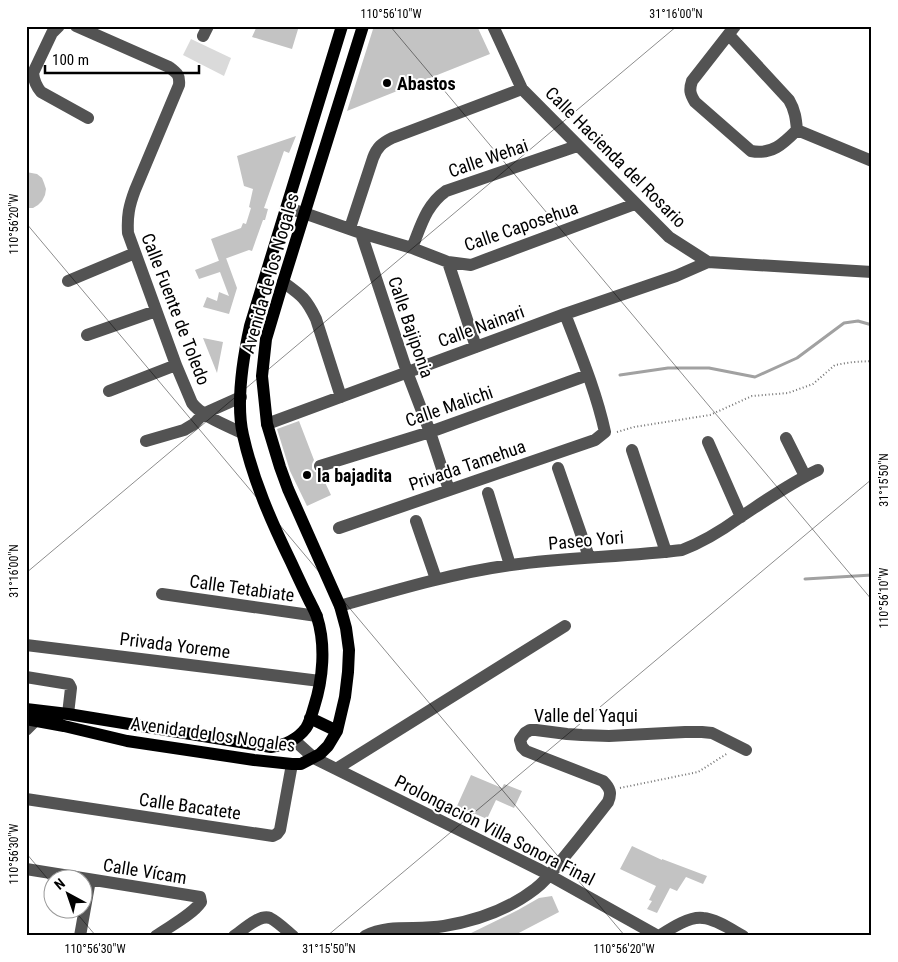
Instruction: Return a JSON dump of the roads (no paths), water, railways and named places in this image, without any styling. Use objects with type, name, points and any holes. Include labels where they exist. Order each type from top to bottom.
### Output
[{"type":"main road","name":"Avenida de los Nogales","points":[[26,709],[68,714],[259,746],[281,746],[294,740],[306,727],[319,692],[322,651],[321,634],[317,616],[260,496],[242,433],[240,412],[245,350],[250,326],[342,26]]},
{"type":"main road","name":"Avenida de los Nogales","points":[[31,719],[136,742],[292,764],[301,764],[320,754],[328,746],[337,731],[345,697],[349,650],[346,628],[340,606],[288,489],[277,459],[268,424],[262,376],[266,339],[282,282],[363,26]]},
{"type":"main road","points":[[310,718],[337,731]]},
{"type":"street","points":[[59,26],[52,32],[33,73],[34,80],[41,92],[88,118]]},
{"type":"street","name":"Calle Fuente de Toledo","points":[[76,26],[170,67],[177,73],[179,85],[134,190],[127,219],[128,232],[176,365],[192,403],[203,414],[242,433]]},
{"type":"street","name":"Calle Hacienda del Rosario","points":[[493,26],[522,89],[669,237],[708,262],[872,272]]},
{"type":"street","points":[[732,31],[790,100],[794,107],[797,130],[778,147],[770,151],[761,153],[751,151],[695,102],[689,88],[692,81],[732,31]]},
{"type":"street","points":[[355,230],[373,158],[376,149],[381,144],[392,138],[522,89]]},
{"type":"street","points":[[797,130],[872,161]]},
{"type":"street","name":"Calle Wehai","points":[[412,248],[430,206],[438,196],[446,191],[577,146]]},
{"type":"street","name":"Calle Caposehua","points":[[287,208],[412,248],[448,262],[471,265],[635,204]]},
{"type":"street","name":"Calle Bajiponia","points":[[355,230],[430,432],[449,490]]},
{"type":"street","points":[[68,281],[135,253]]},
{"type":"street","points":[[448,262],[476,346]]},
{"type":"street","name":"Calle Nainari","points":[[268,424],[476,346],[676,276],[708,262]]},
{"type":"street","points":[[282,282],[308,302],[316,319],[341,397]]},
{"type":"street","points":[[87,335],[156,311]]},
{"type":"street","points":[[565,314],[588,375]]},
{"type":"street","points":[[109,391],[176,365]]},
{"type":"street","name":"Calle Malichi","points":[[320,466],[430,432],[588,375]]},
{"type":"street","name":"Privada Tamehua","points":[[339,528],[595,440],[604,432],[600,411],[588,375]]},
{"type":"street","name":"Calle Fuente de Toledo","points":[[146,442],[184,430],[194,424],[203,414],[241,397]]},
{"type":"street","points":[[786,438],[805,476]]},
{"type":"street","points":[[708,442],[740,517]]},
{"type":"street","points":[[632,450],[666,552]]},
{"type":"street","points":[[558,468],[589,557]]},
{"type":"street","name":"Paseo Yori","points":[[340,606],[436,579],[510,565],[682,550],[697,545],[713,536],[805,476],[818,470]]},
{"type":"street","points":[[488,493],[510,565]]},
{"type":"street","points":[[416,521],[436,579]]},
{"type":"street","name":"Calle Tetabiate","points":[[162,594],[317,616]]},
{"type":"street","points":[[336,769],[565,626]]},
{"type":"street","name":"Privada Yoreme","points":[[26,645],[320,681]]},
{"type":"street","points":[[26,677],[69,684],[71,688],[68,714]]},
{"type":"street","points":[[26,730],[31,719]]},
{"type":"street","name":"Valle del Yaqui","points":[[550,875],[608,802],[611,796],[610,790],[603,781],[526,751],[520,743],[525,732],[536,730],[609,736],[702,732],[712,733],[740,749]]},
{"type":"street","name":"Prolongación Villa Sonora Final","points":[[294,740],[314,758],[550,875],[658,936]]},
{"type":"street","name":"Calle Bacatete","points":[[26,799],[273,836],[280,830],[292,764]]},
{"type":"street","name":"Calle Vícam","points":[[26,868],[42,871]]},
{"type":"street","points":[[365,936],[388,928],[438,927],[457,924],[510,905],[536,889],[550,875]]},
{"type":"street","name":"Calle Vícam","points":[[92,880],[200,897],[201,902],[197,907],[156,936]]},
{"type":"street","points":[[234,936],[264,917],[272,919],[293,936]]},
{"type":"street","points":[[658,936],[678,925],[702,918],[711,920],[743,936]]},
{"type":"street","points":[[80,936],[83,920]]},
{"type":"waterway","points":[[620,375],[668,368],[709,368],[755,377],[797,358],[844,323],[858,321],[872,325]]},
{"type":"waterway","points":[[805,579],[872,575]]},
{"type":"place","name":"Abastos","points":[[387,83]]},
{"type":"place","name":"la bajadita","points":[[307,475]]}]
